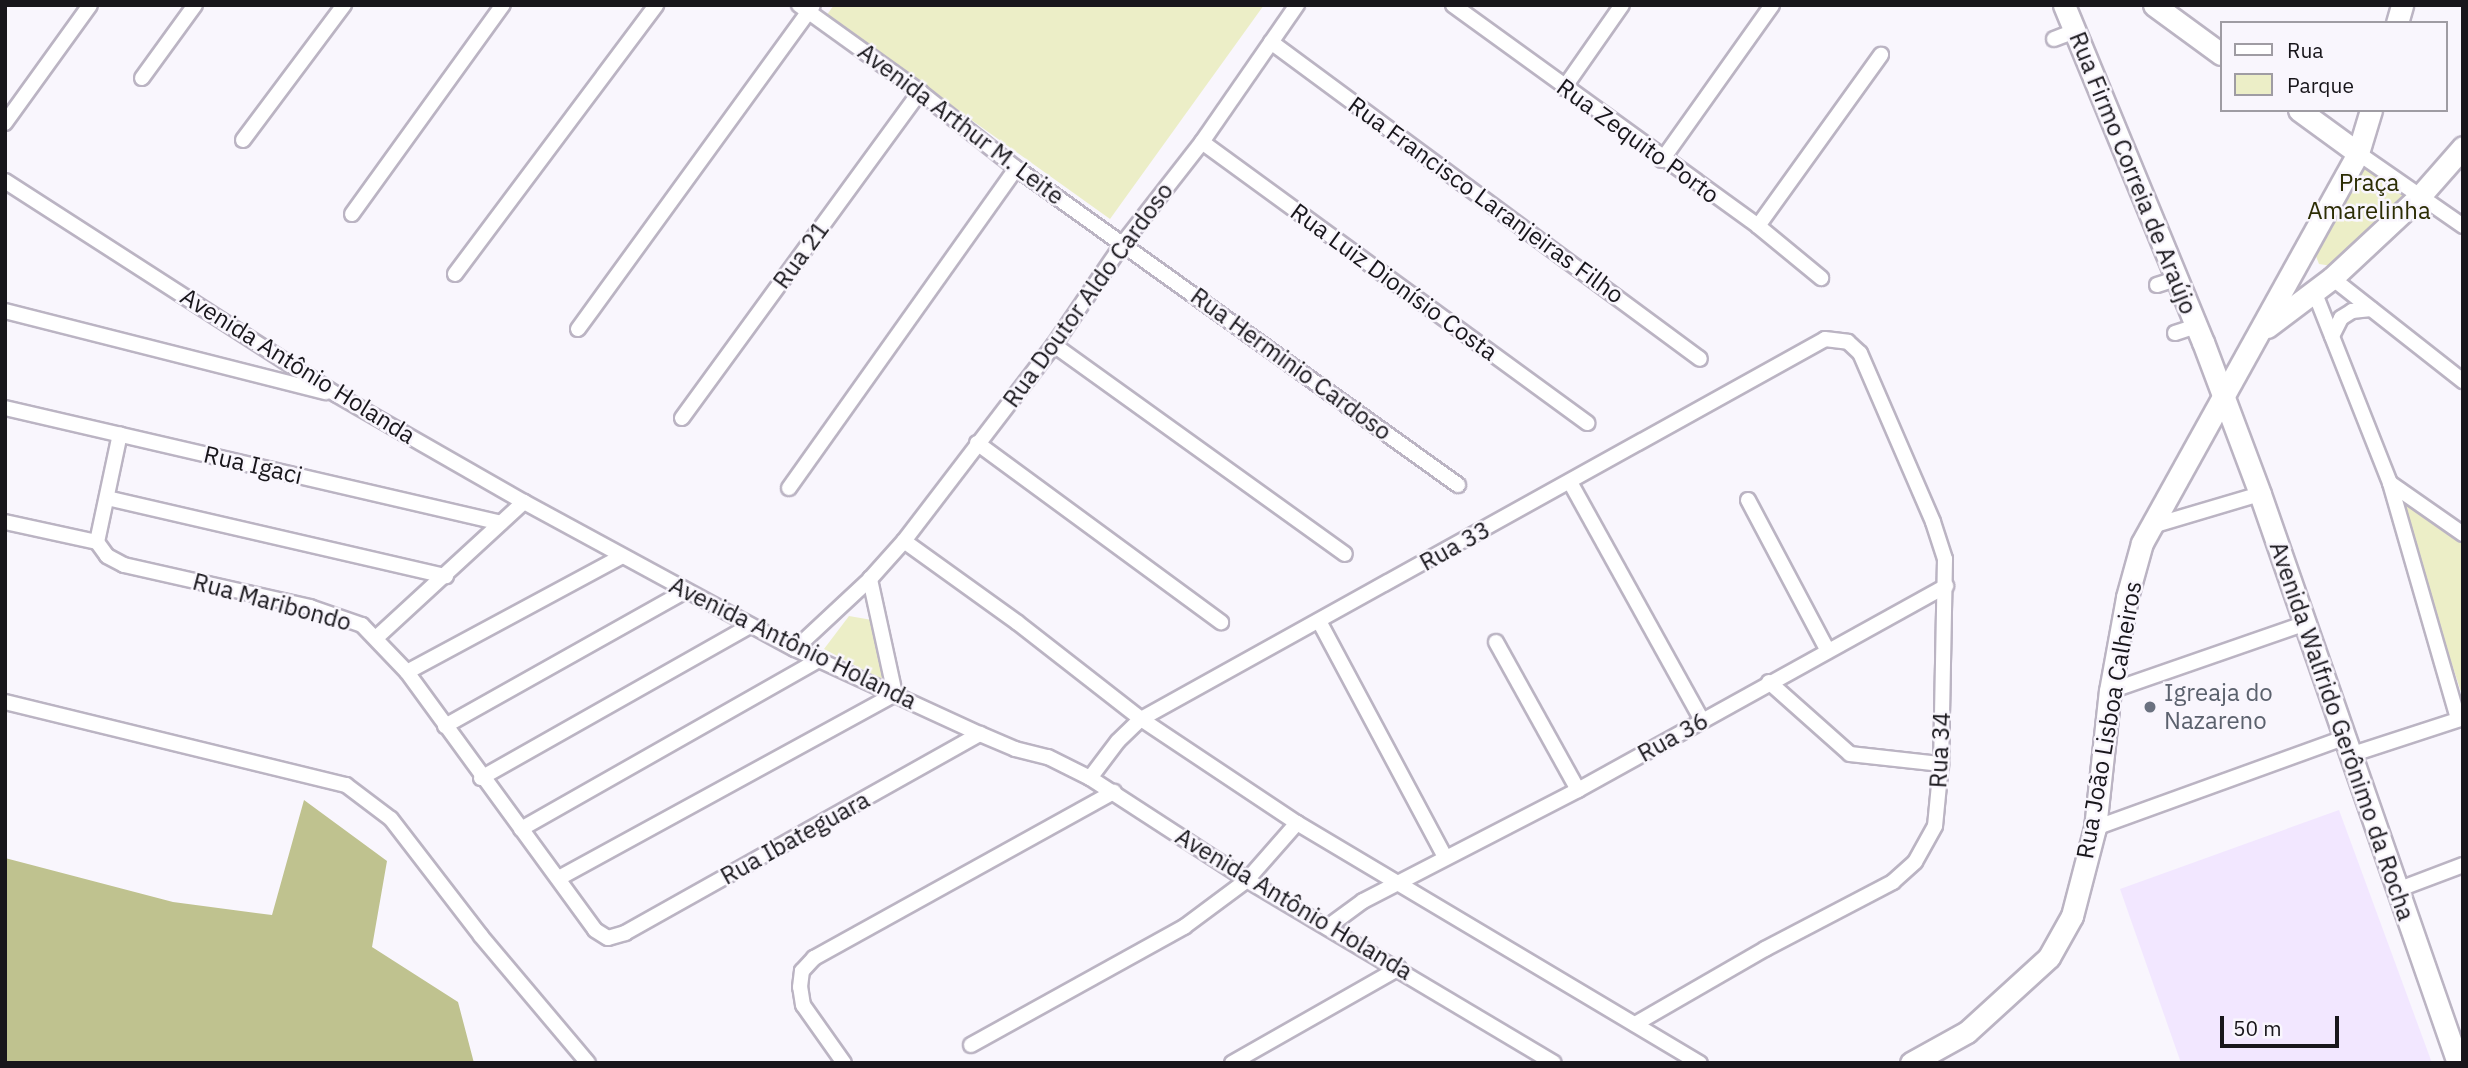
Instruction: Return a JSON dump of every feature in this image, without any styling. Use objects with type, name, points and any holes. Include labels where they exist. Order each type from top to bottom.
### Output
[{"type":"street","points":[[5,123],[90,5]]},
{"type":"street","points":[[142,78],[195,5]]},
{"type":"street","points":[[243,140],[344,5]]},
{"type":"street","points":[[352,214],[503,5]]},
{"type":"street","points":[[455,274],[656,5]]},
{"type":"street","name":"Rua Doutor Aldo Cardoso","points":[[795,649],[870,579],[904,541],[1054,345],[1124,243],[1202,142],[1297,5]]},
{"type":"street","points":[[1564,88],[1622,5]]},
{"type":"street","points":[[1662,160],[1772,5]]},
{"type":"street","name":"Rua Firmo Correia de Araújo","points":[[2064,5],[2166,282],[2199,334],[2215,351],[2245,360]]},
{"type":"street","points":[[2154,5],[2220,53]]},
{"type":"street","name":"Rua Zequito Porto","points":[[1457,6],[1662,160],[1758,226],[1821,278]]},
{"type":"street","points":[[578,329],[807,8]]},
{"type":"street","name":"Avenida Arthur M. Leite","points":[[807,8],[1016,168],[1124,243]]},
{"type":"street","points":[[2054,39],[2075,31]]},
{"type":"street","name":"Rua Francisco Laranjeiras Filho","points":[[1271,42],[1700,359]]},
{"type":"street","points":[[1758,226],[1881,55]]},
{"type":"street","name":"Rua 21","points":[[682,418],[920,92]]},
{"type":"street","points":[[2302,112],[2463,226]]},
{"type":"street","name":"Rua João Lisboa Calheiros","points":[[1910,1063],[1967,1032],[2049,957],[2072,916],[2095,828],[2110,691],[2127,597],[2142,543],[2358,153],[2370,112]]},
{"type":"street","name":"Rua Luiz Dionísio Costa","points":[[1202,142],[1587,423]]},
{"type":"street","points":[[2259,332],[2332,278],[2420,196],[2463,147]]},
{"type":"street","points":[[789,488],[1016,168]]},
{"type":"street","name":"Avenida Antônio Holanda","points":[[5,181],[337,395],[524,502],[795,649],[980,734],[1015,749],[1048,757],[1090,778],[1247,880],[1329,926],[1552,1062]]},
{"type":"street","name":"Rua Herminio Cardoso","points":[[1124,243],[1458,485]]},
{"type":"street","points":[[2303,255],[2302,263],[2309,276],[2324,281],[2332,278]]},
{"type":"street","points":[[2332,278],[2463,381]]},
{"type":"street","points":[[2095,828],[2346,746],[2461,719],[2390,484],[2314,291]]},
{"type":"street","points":[[2332,336],[2341,318],[2352,311],[2371,309]]},
{"type":"street","points":[[5,311],[337,395]]},
{"type":"street","points":[[2175,333],[2199,334]]},
{"type":"street","name":"Rua Firmo Correia de Araújo","points":[[2199,334],[2223,399]]},
{"type":"street","name":"Rua 33","points":[[1090,778],[1118,741],[1141,719],[1825,339],[1838,339]]},
{"type":"street","name":"Rua 34","points":[[1635,1024],[1765,949],[1892,882],[1915,862],[1935,826],[1941,764],[1945,559],[1933,522],[1860,353],[1848,342],[1838,339]]},
{"type":"street","points":[[1054,345],[1345,554]]},
{"type":"street","name":"Avenida Walfrido Gerônimo da Rocha","points":[[2223,399],[2260,494],[2303,624],[2458,1063]]},
{"type":"street","name":"Rua Igaci","points":[[5,408],[501,523]]},
{"type":"street","points":[[97,542],[120,434]]},
{"type":"street","points":[[2201,438],[2239,438]]},
{"type":"street","points":[[977,443],[1221,622]]},
{"type":"street","points":[[1570,482],[1702,720]]},
{"type":"street","points":[[2390,484],[2463,534]]},
{"type":"street","points":[[2151,526],[2260,494]]},
{"type":"street","points":[[107,498],[446,576]]},
{"type":"street","points":[[1748,500],[1827,649]]},
{"type":"street","points":[[376,638],[524,502]]},
{"type":"street","name":"Rua Maribondo","points":[[5,522],[97,542],[107,556],[124,565],[310,607],[362,625],[407,672],[481,778],[596,930],[608,938]]},
{"type":"street","points":[[904,541],[1018,623],[1141,719],[1297,823],[1700,1063]]},
{"type":"street","points":[[407,672],[622,556]]},
{"type":"street","points":[[559,878],[895,694],[870,579]]},
{"type":"street","name":"Rua 36","points":[[1329,926],[1363,901],[1578,790],[1827,649],[1946,586]]},
{"type":"street","points":[[445,726],[686,591]]},
{"type":"street","points":[[1319,621],[1445,857]]},
{"type":"street","points":[[2110,691],[2303,624]]},
{"type":"street","points":[[481,778],[750,626]]},
{"type":"street","points":[[1496,642],[1578,790]]},
{"type":"street","points":[[521,829],[819,660]]},
{"type":"street","points":[[1769,682],[1850,754],[1941,764]]},
{"type":"street","points":[[5,702],[346,785],[391,819],[481,936],[588,1063]]},
{"type":"street","name":"Rua Ibateguara","points":[[608,938],[625,933],[980,734]]},
{"type":"street","points":[[844,1063],[803,1005],[800,987],[802,971],[814,958],[1114,792]]},
{"type":"street","points":[[971,1045],[1184,927],[1247,880],[1297,823]]},
{"type":"street","points":[[2397,890],[2463,865]]},
{"type":"street","points":[[1233,1063],[1399,968]]},
{"type":"shaded area","points":[[2339,810],[2432,1063],[2181,1063],[2120,889]]},
{"type":"green space","points":[[834,5],[1264,5],[1110,219],[826,16]]},
{"type":"green space","name":"Praça Amarelinha","points":[[2360,160],[2411,195],[2332,266],[2319,264],[2312,246]]},
{"type":"green space","points":[[2396,493],[2463,541],[2463,698]]},
{"type":"green space","points":[[849,616],[872,620],[883,680],[824,649]]},
{"type":"green space","points":[[304,800],[387,861],[372,947],[458,1002],[474,1063],[5,1063],[5,858],[173,902],[272,915]]},
{"type":"place","name":"Igreaja do Nazareno","points":[[2150,707]]}]
